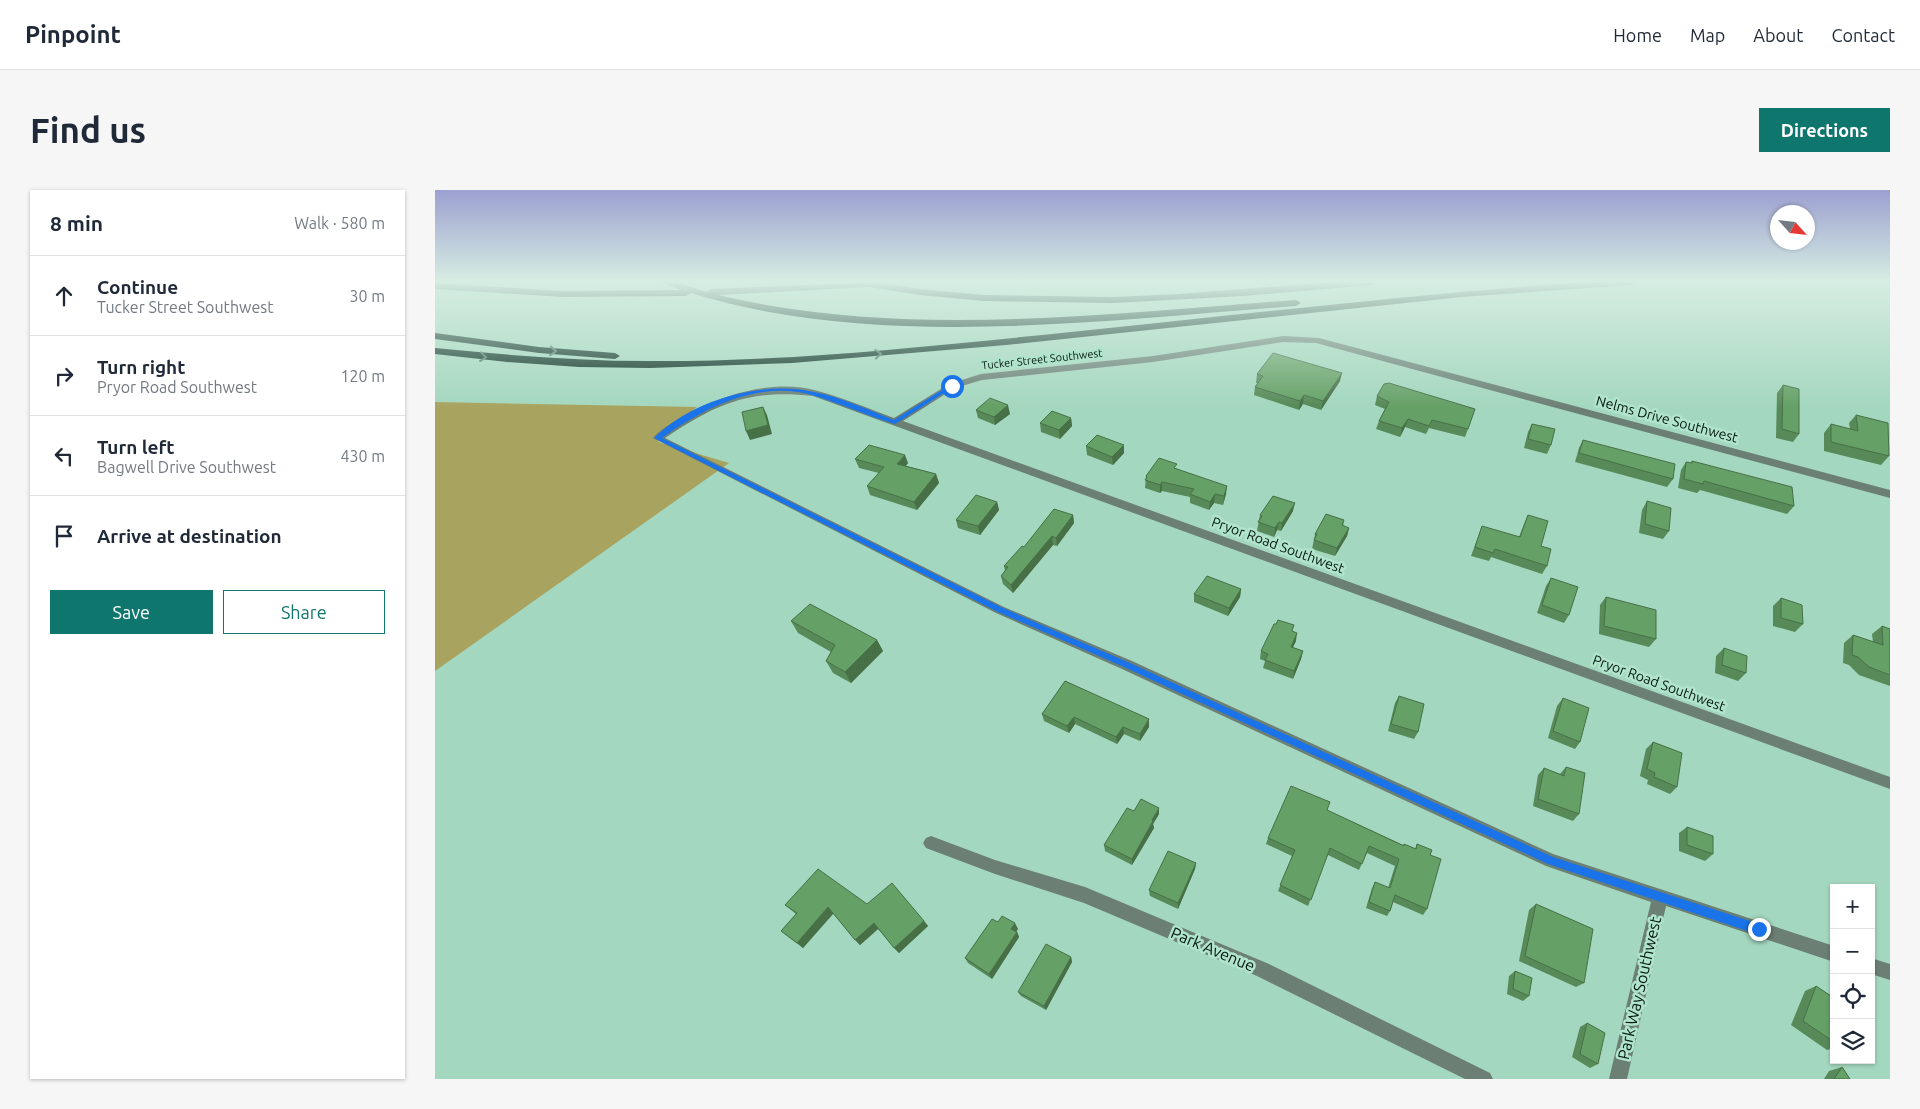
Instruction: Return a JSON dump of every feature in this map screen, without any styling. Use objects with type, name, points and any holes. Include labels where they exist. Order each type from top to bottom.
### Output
[{"type":"highway","points":[[435,351],[537,362],[630,366],[727,364],[844,357],[1195,323]]},
{"type":"highway","points":[[435,336],[539,350],[610,355],[743,359],[844,357]]},
{"type":"street","name":"Tucker Street Southwest","points":[[895,422],[952,386],[981,377],[1153,359],[1283,339],[1316,340],[1437,372]]},
{"type":"street","name":"Nelms Drive Southwest","points":[[1437,372],[1890,494]]},
{"type":"street","name":"Pryor Road Southwest","points":[[1660,897],[1551,861],[1127,665],[1000,610],[658,438],[689,416],[713,404],[743,394],[772,390],[795,390],[815,394],[1890,783]]},
{"type":"street","name":"Park Avenue","points":[[931,843],[995,867],[1085,896],[1263,970],[1484,1079]]},
{"type":"street","points":[[1660,897],[1830,953]]},
{"type":"street","name":"Park Way Southwest","points":[[1618,1079],[1660,897]]},
{"type":"street","points":[[1875,967],[1890,972]]},
{"type":"shaded area","points":[[435,402],[697,407],[658,442],[729,463],[435,671]]},
{"type":"building","points":[[1273,353],[1342,373],[1323,401],[1304,395],[1300,401],[1255,387],[1263,376],[1257,374]]},
{"type":"building","points":[[1389,383],[1475,409],[1468,429],[1432,420],[1429,426],[1408,419],[1402,428],[1379,421],[1389,402],[1377,396],[1384,384]]},
{"type":"building","points":[[1783,385],[1799,389],[1799,434],[1782,429]]},
{"type":"building","points":[[990,398],[1008,405],[994,417],[976,410]]},
{"type":"building","points":[[763,407],[768,425],[746,431],[742,412]]},
{"type":"building","points":[[1052,411],[1071,418],[1059,430],[1040,423]]},
{"type":"building","points":[[1856,415],[1888,423],[1889,456],[1831,442],[1831,424],[1858,431]]},
{"type":"building","points":[[1532,424],[1555,429],[1551,445],[1528,439]]},
{"type":"building","points":[[1097,435],[1124,445],[1112,457],[1086,446]]},
{"type":"building","points":[[1583,440],[1675,464],[1673,479],[1579,453]]},
{"type":"building","points":[[869,445],[905,455],[897,464],[936,474],[914,502],[867,486],[884,467],[855,459]]},
{"type":"building","points":[[1159,458],[1177,464],[1174,468],[1227,486],[1224,496],[1215,494],[1210,502],[1190,494],[1194,489],[1162,482],[1160,485],[1145,480]]},
{"type":"building","points":[[1692,461],[1792,487],[1794,506],[1704,481],[1703,484],[1684,479],[1686,462],[1692,463]]},
{"type":"building","points":[[976,495],[997,502],[978,526],[956,520]]},
{"type":"building","points":[[1273,496],[1295,503],[1282,523],[1279,522],[1275,528],[1258,522],[1262,516],[1260,515]]},
{"type":"building","points":[[1647,501],[1671,508],[1669,531],[1645,524]]},
{"type":"building","points":[[1054,509],[1073,515],[1056,538],[1052,536],[1011,585],[1001,576],[1008,567],[1004,566],[1022,546],[1024,547]]},
{"type":"building","points":[[1326,514],[1344,520],[1342,525],[1349,528],[1337,548],[1314,540],[1317,534],[1315,534]]},
{"type":"building","points":[[1528,515],[1548,521],[1541,546],[1551,549],[1547,566],[1495,549],[1493,553],[1475,547],[1482,526],[1520,537]]},
{"type":"building","points":[[1207,576],[1241,589],[1229,608],[1194,594]]},
{"type":"building","points":[[1551,578],[1578,587],[1569,615],[1542,605]]},
{"type":"building","points":[[1606,597],[1656,610],[1656,639],[1604,626]]},
{"type":"building","points":[[1781,598],[1802,605],[1803,624],[1781,618]]},
{"type":"building","points":[[810,604],[877,640],[845,672],[826,661],[835,645],[791,621]]},
{"type":"building","points":[[1278,620],[1294,625],[1292,631],[1297,633],[1291,647],[1303,651],[1294,671],[1265,660],[1268,654],[1261,651],[1274,624]]},
{"type":"building","points":[[1882,626],[1890,629],[1890,675],[1869,667],[1858,657],[1852,655],[1853,635],[1883,645]]},
{"type":"building","points":[[1724,648],[1747,656],[1746,673],[1722,665]]},
{"type":"building","points":[[1065,681],[1149,719],[1140,734],[1123,727],[1116,737],[1074,717],[1067,726],[1042,714]]},
{"type":"building","points":[[1399,696],[1424,704],[1418,732],[1391,724]]},
{"type":"building","points":[[1563,698],[1589,708],[1580,742],[1553,731]]},
{"type":"building","points":[[1653,742],[1682,753],[1677,787],[1654,777],[1655,773],[1647,769]]},
{"type":"building","points":[[1566,767],[1585,773],[1579,814],[1538,799],[1544,768],[1564,776]]},
{"type":"building","points":[[1291,786],[1330,802],[1327,810],[1404,846],[1404,844],[1416,849],[1417,844],[1432,850],[1430,855],[1441,859],[1427,909],[1395,895],[1390,911],[1369,902],[1375,882],[1390,888],[1399,859],[1369,846],[1362,864],[1330,848],[1311,900],[1280,885],[1295,850],[1268,838]]},
{"type":"building","points":[[1141,799],[1159,808],[1132,859],[1104,845],[1127,808],[1134,811]]},
{"type":"building","points":[[1687,827],[1713,836],[1713,854],[1687,845]]},
{"type":"building","points":[[1168,851],[1196,863],[1178,903],[1149,890]]},
{"type":"building","points":[[818,869],[867,904],[892,883],[924,921],[894,948],[874,923],[855,940],[828,907],[797,943],[781,931],[797,913],[785,905]]},
{"type":"building","points":[[1536,904],[1593,929],[1584,983],[1525,956]]},
{"type":"building","points":[[1002,916],[1015,923],[1011,929],[1017,932],[989,974],[965,958],[992,919],[998,922]]},
{"type":"building","points":[[1046,944],[1071,957],[1044,1006],[1018,992]]},
{"type":"building","points":[[1515,971],[1532,978],[1529,996],[1513,989]]},
{"type":"building","points":[[1816,986],[1830,995],[1830,1039],[1803,1021]]},
{"type":"building","points":[[1587,1023],[1605,1033],[1598,1064],[1580,1054]]},
{"type":"building","points":[[1842,1067],[1850,1079],[1834,1079]]},
{"type":"route","points":[[952,386],[895,422],[815,394],[795,390],[772,390],[743,394],[713,404],[689,416],[658,438],[1000,610],[1127,665],[1551,861],[1759,929]]}]
